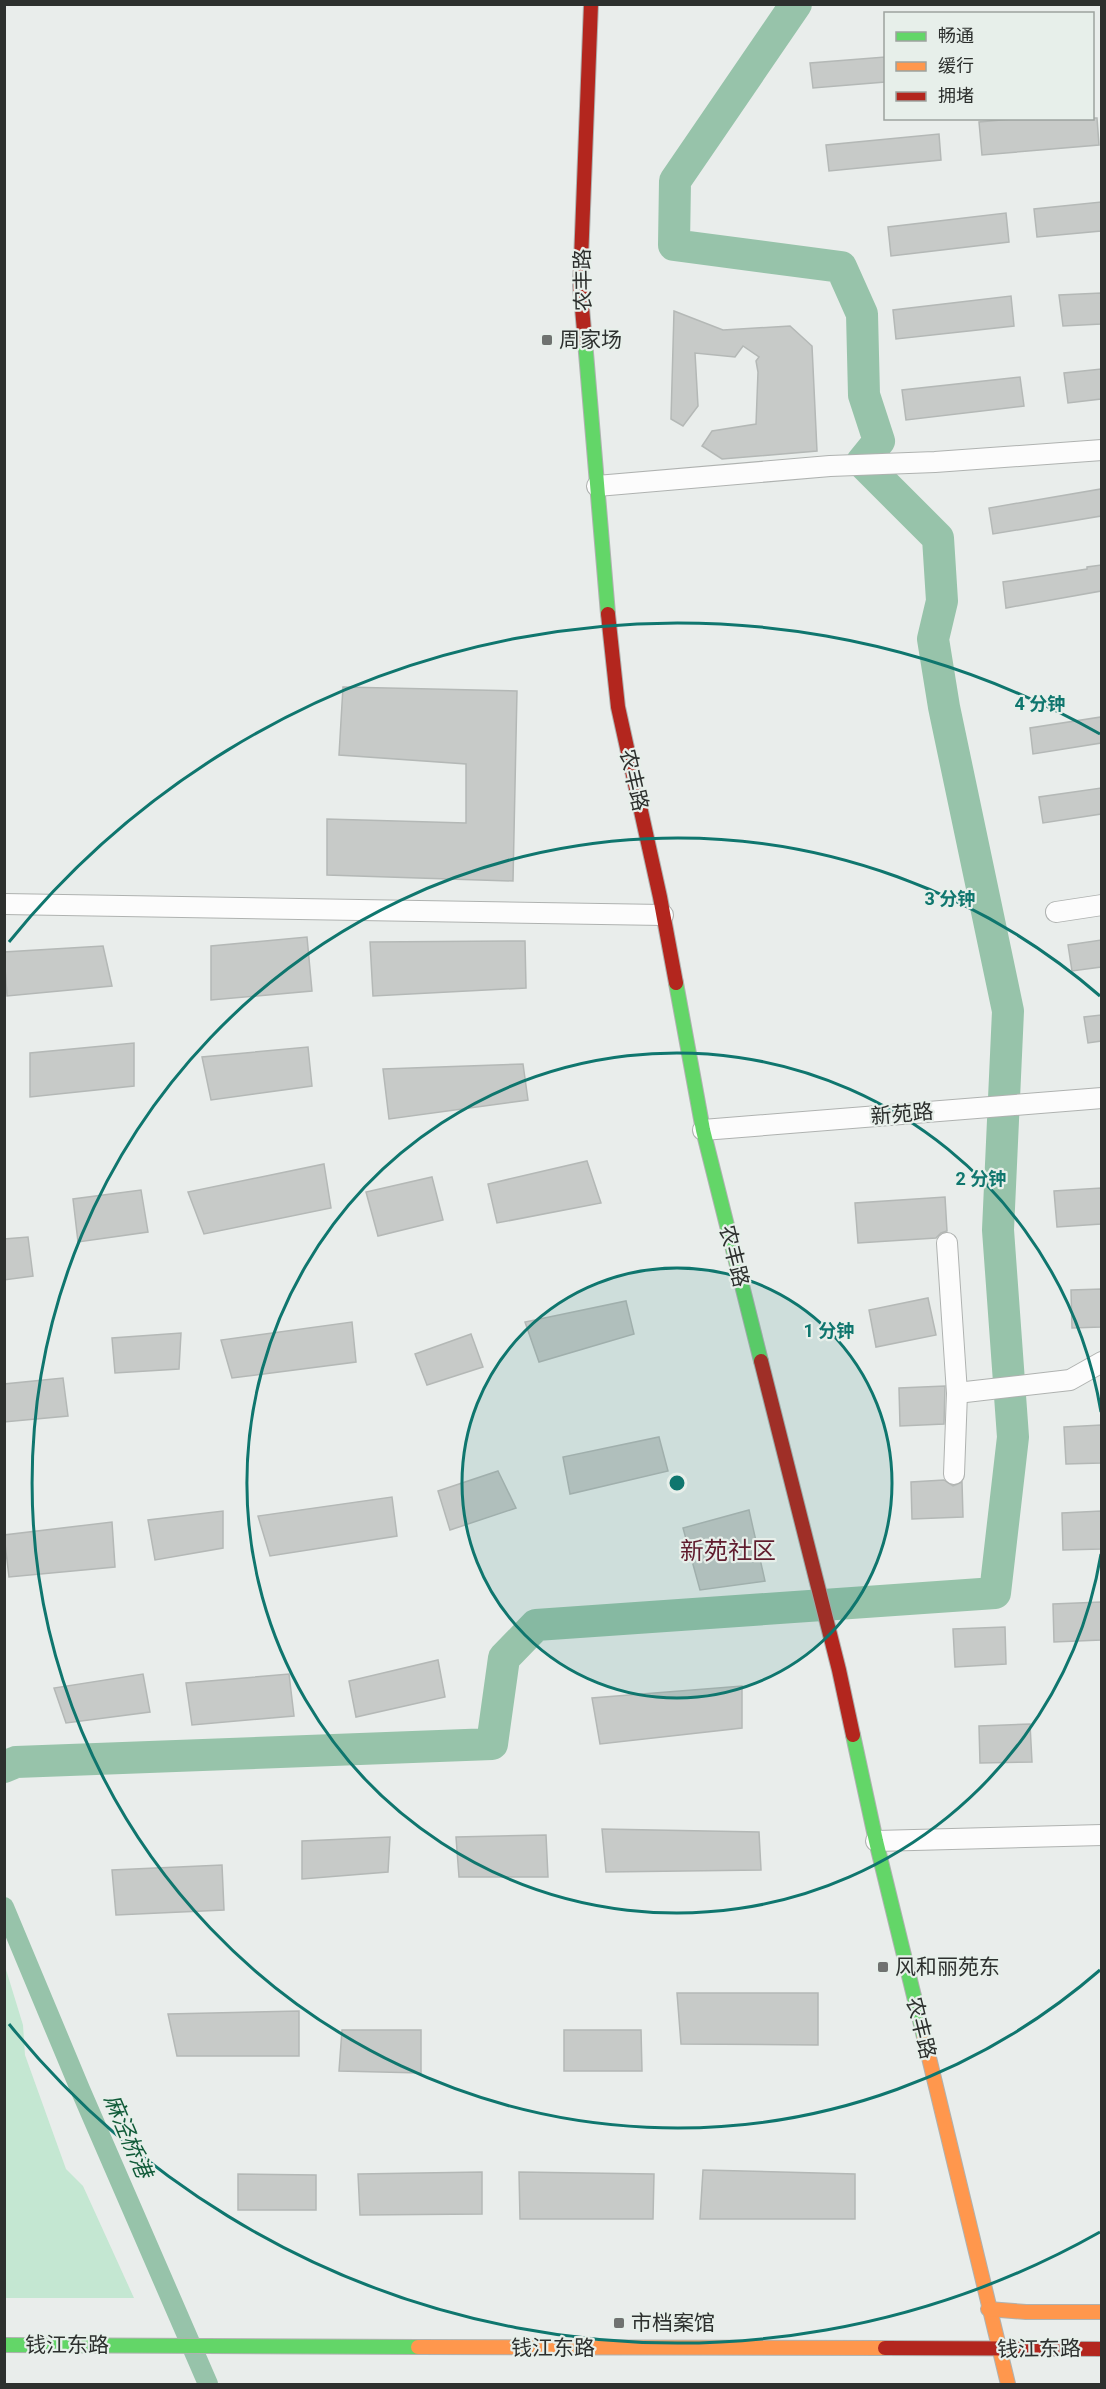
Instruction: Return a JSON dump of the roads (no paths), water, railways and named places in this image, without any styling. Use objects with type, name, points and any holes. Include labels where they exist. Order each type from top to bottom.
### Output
[{"type":"main road","name":"农丰路","points":[[591,4],[580,286],[618,707],[663,915],[703,1131],[839,1670],[876,1841],[1008,2385]]},
{"type":"main road","points":[[988,2309],[1026,2312],[1101,2312]]},
{"type":"main road","name":"钱江东路","points":[[4,2345],[1101,2349]]},
{"type":"street","points":[[597,486],[830,466],[934,462],[1101,450]]},
{"type":"street","points":[[4,904],[663,915]]},
{"type":"street","points":[[1056,912],[1101,905]]},
{"type":"street","name":"新苑路","points":[[703,1131],[1101,1098]]},
{"type":"street","points":[[947,1243],[957,1393],[954,1474]]},
{"type":"street","points":[[957,1393],[1070,1380],[1101,1362]]},
{"type":"street","points":[[876,1841],[1101,1835]]},
{"type":"waterway","points":[[4,1767],[16,1762],[492,1744],[504,1658],[536,1625],[995,1593],[1013,1437],[998,1230],[1008,1011],[944,707],[933,639],[942,601],[938,538],[862,462],[879,441],[864,395],[862,314],[841,267],[674,245],[675,181],[796,4]]},
{"type":"waterway","name":"麻泾桥港","points":[[4,1907],[208,2384]]},
{"type":"place","name":"周家场","points":[[547,340]]},
{"type":"place","name":"风和丽苑东","points":[[883,1967]]},
{"type":"place","name":"市档案馆","points":[[619,2323]]},
{"type":"district","name":"新苑社区","points":[[728,1551]]}]
